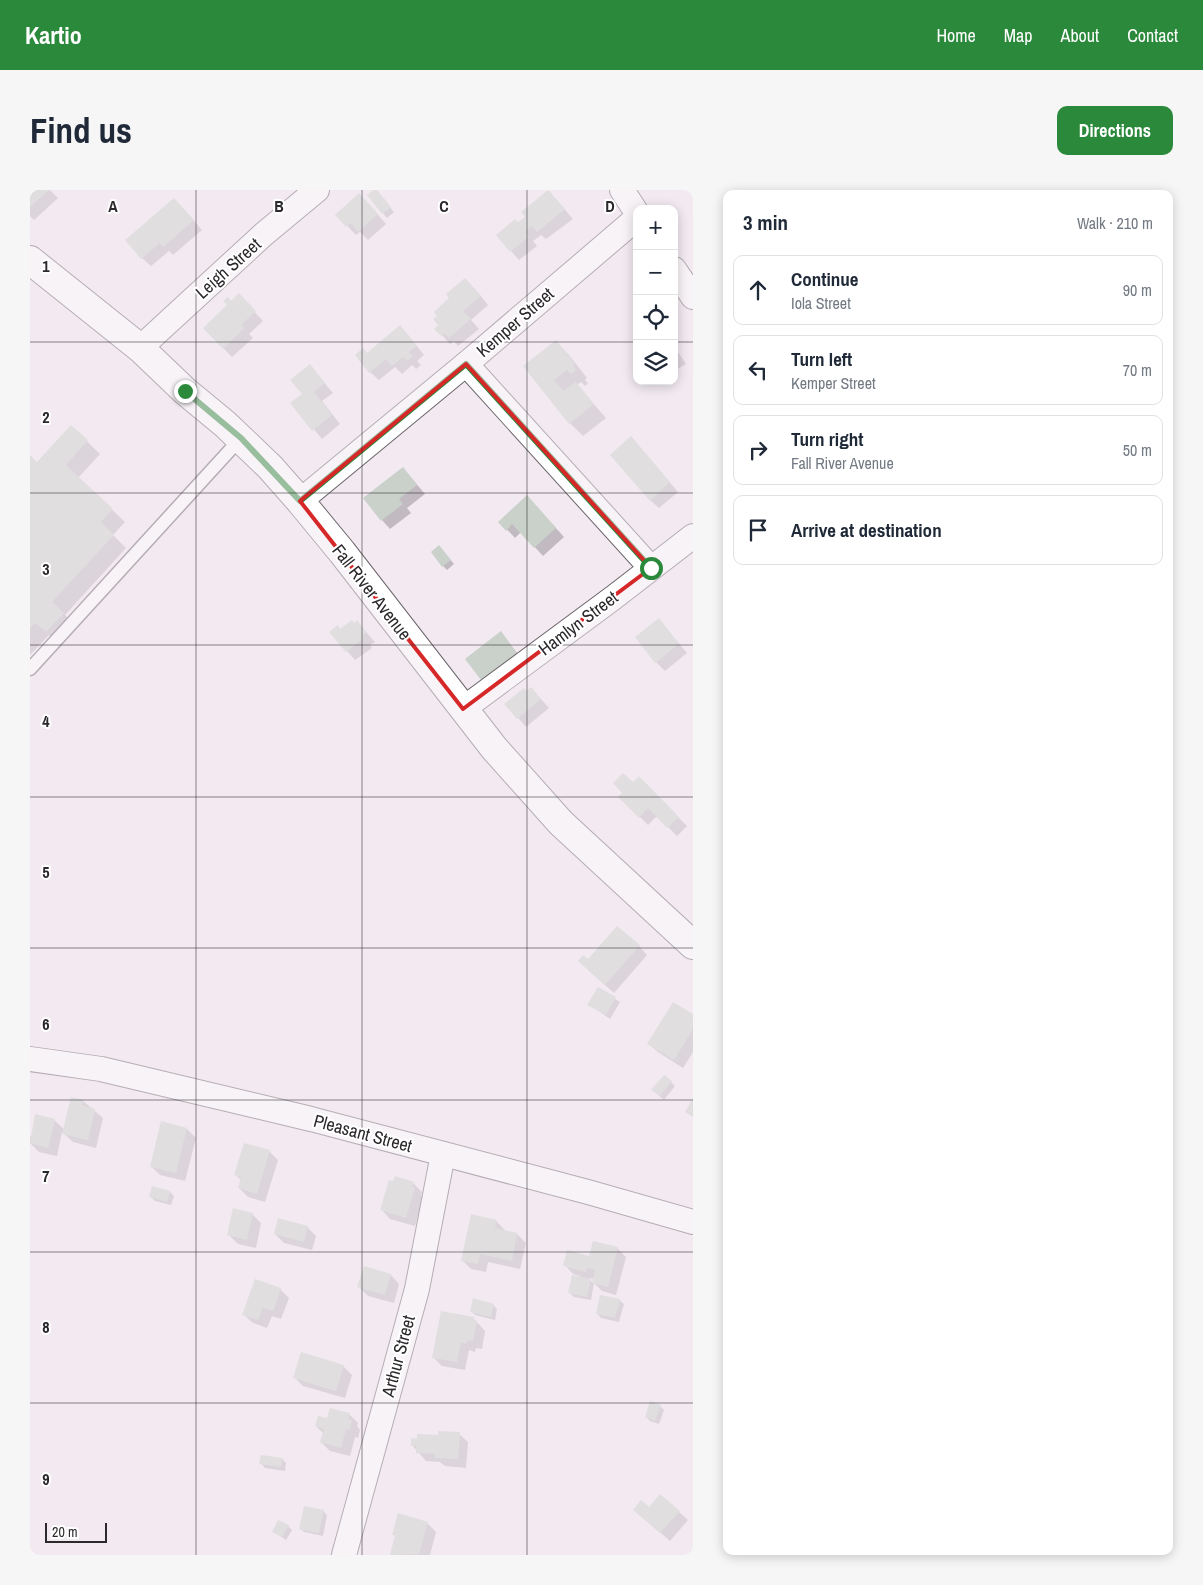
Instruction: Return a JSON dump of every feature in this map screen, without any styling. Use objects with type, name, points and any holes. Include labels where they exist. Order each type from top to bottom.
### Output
[{"type":"main road","name":"Fall River Avenue","points":[[30,260],[140,348],[185,391],[241,438],[300,501],[342,552],[494,748],[561,823],[693,945]]},
{"type":"street","name":"Leigh Street","points":[[140,348],[264,234],[317,190]]},
{"type":"street","points":[[622,190],[633,207]]},
{"type":"street","name":"Kemper Street","points":[[300,501],[466,364],[633,221]]},
{"type":"street","points":[[678,275],[693,297]]},
{"type":"street","points":[[466,364],[651,568]]},
{"type":"street","name":"Hamlyn Street","points":[[463,709],[693,536]]},
{"type":"street","name":"Pleasant Street","points":[[30,1059],[101,1069],[311,1119],[588,1192],[693,1222]]},
{"type":"street","name":"Arthur Street","points":[[344,1555],[417,1289],[443,1154]]},
{"type":"lane","points":[[30,669],[241,438]]},
{"type":"highlighted area","points":[[466,364],[651,568],[463,709],[300,501]]},
{"type":"building","points":[[30,190],[49,190],[30,207]]},
{"type":"building","points":[[373,190],[377,190],[391,207],[382,214],[367,195]]},
{"type":"building","points":[[548,190],[565,209],[537,232],[532,226],[525,232],[529,237],[510,252],[496,235],[515,219],[518,222],[525,217],[521,212]]},
{"type":"building","points":[[359,193],[378,214],[358,232],[351,223],[346,227],[335,215]]},
{"type":"building","points":[[174,198],[194,220],[163,247],[160,243],[141,259],[125,240]]},
{"type":"building","points":[[465,278],[481,296],[463,311],[471,319],[449,338],[444,333],[441,336],[434,329],[438,325],[433,319],[437,316],[434,312],[449,298],[446,294]]},
{"type":"building","points":[[239,293],[256,311],[241,325],[245,328],[223,349],[203,328],[227,305],[223,301],[228,297],[231,301]]},
{"type":"building","points":[[400,325],[417,346],[409,352],[413,356],[407,361],[403,357],[392,366],[386,359],[369,373],[355,355],[363,348],[367,353]]},
{"type":"building","points":[[556,340],[575,364],[573,366],[576,370],[571,374],[567,370],[554,380],[563,391],[576,382],[594,404],[569,424],[523,366]]},
{"type":"building","points":[[310,364],[325,383],[314,392],[332,415],[312,431],[290,403],[302,394],[290,380]]},
{"type":"building","points":[[71,425],[88,440],[66,465],[113,509],[101,522],[114,535],[52,602],[64,613],[46,632],[35,623],[30,628],[30,455],[37,462]]},
{"type":"building","points":[[631,436],[670,482],[650,501],[610,455]]},
{"type":"building","points":[[403,467],[417,485],[399,499],[403,504],[381,521],[363,498]]},
{"type":"building","points":[[527,495],[556,528],[534,548],[512,524],[506,531],[498,522]]},
{"type":"building","points":[[439,545],[451,560],[442,567],[431,552]]},
{"type":"building","points":[[659,618],[679,644],[655,663],[635,637]]},
{"type":"building","points":[[352,620],[354,623],[357,620],[367,633],[362,636],[364,638],[346,652],[329,632],[338,625],[340,629]]},
{"type":"building","points":[[501,631],[517,653],[481,680],[465,659]]},
{"type":"building","points":[[531,687],[541,699],[517,719],[504,704],[524,688],[526,691]]},
{"type":"building","points":[[623,773],[633,782],[639,776],[679,817],[667,828],[648,808],[639,818],[618,797],[622,793],[613,783]]},
{"type":"building","points":[[617,926],[640,945],[605,985],[578,961],[583,955],[588,959]]},
{"type":"building","points":[[598,987],[616,997],[606,1015],[587,1005]]},
{"type":"building","points":[[673,1002],[693,1014],[693,1029],[674,1060],[647,1044]]},
{"type":"building","points":[[664,1075],[672,1081],[660,1096],[651,1090]]},
{"type":"building","points":[[71,1097],[84,1100],[82,1105],[95,1109],[88,1140],[62,1134]]},
{"type":"building","points":[[693,1098],[693,1117],[685,1112]]},
{"type":"building","points":[[35,1114],[55,1119],[48,1148],[30,1143]]},
{"type":"building","points":[[161,1121],[187,1128],[176,1173],[150,1167]]},
{"type":"building","points":[[244,1143],[270,1150],[257,1194],[238,1188],[241,1177],[234,1175]]},
{"type":"building","points":[[395,1176],[414,1182],[412,1187],[415,1188],[406,1218],[380,1210],[389,1180],[393,1181]]},
{"type":"building","points":[[152,1186],[170,1191],[167,1202],[149,1197]]},
{"type":"building","points":[[233,1208],[253,1213],[247,1240],[227,1235]]},
{"type":"building","points":[[471,1214],[497,1220],[495,1228],[517,1233],[512,1261],[480,1254],[478,1264],[461,1261]]},
{"type":"building","points":[[278,1218],[308,1226],[304,1242],[274,1234]]},
{"type":"building","points":[[593,1241],[618,1247],[608,1287],[592,1283],[595,1270],[587,1268],[586,1272],[563,1266],[567,1250],[589,1256]]},
{"type":"building","points":[[364,1266],[391,1274],[385,1295],[357,1287]]},
{"type":"building","points":[[572,1275],[591,1279],[587,1297],[568,1293]]},
{"type":"building","points":[[255,1279],[281,1288],[273,1311],[263,1308],[258,1320],[242,1315]]},
{"type":"building","points":[[600,1295],[620,1299],[615,1318],[596,1314]]},
{"type":"building","points":[[473,1298],[494,1304],[491,1317],[470,1312]]},
{"type":"building","points":[[441,1311],[474,1317],[473,1320],[477,1321],[473,1341],[467,1340],[467,1344],[461,1342],[457,1362],[432,1358]]},
{"type":"building","points":[[301,1352],[344,1365],[336,1391],[293,1378]]},
{"type":"building","points":[[650,1401],[661,1405],[655,1421],[645,1417]]},
{"type":"building","points":[[330,1408],[350,1413],[348,1419],[352,1420],[350,1430],[346,1429],[341,1448],[320,1442],[324,1429],[315,1426],[318,1416],[327,1418]]},
{"type":"building","points":[[438,1431],[460,1432],[458,1459],[435,1458],[435,1454],[416,1453],[416,1446],[411,1446],[411,1438],[417,1439],[417,1434],[438,1435]]},
{"type":"building","points":[[261,1455],[283,1458],[281,1467],[259,1464]]},
{"type":"building","points":[[660,1494],[680,1511],[660,1533],[633,1510],[641,1500],[649,1507]]},
{"type":"building","points":[[304,1506],[324,1510],[319,1533],[299,1529]]},
{"type":"building","points":[[398,1513],[428,1522],[419,1554],[390,1555],[395,1535],[392,1535]]},
{"type":"building","points":[[278,1520],[289,1525],[282,1537],[272,1532]]},
{"type":"route","points":[[185,391],[241,438],[300,501],[466,364],[651,568]]}]
